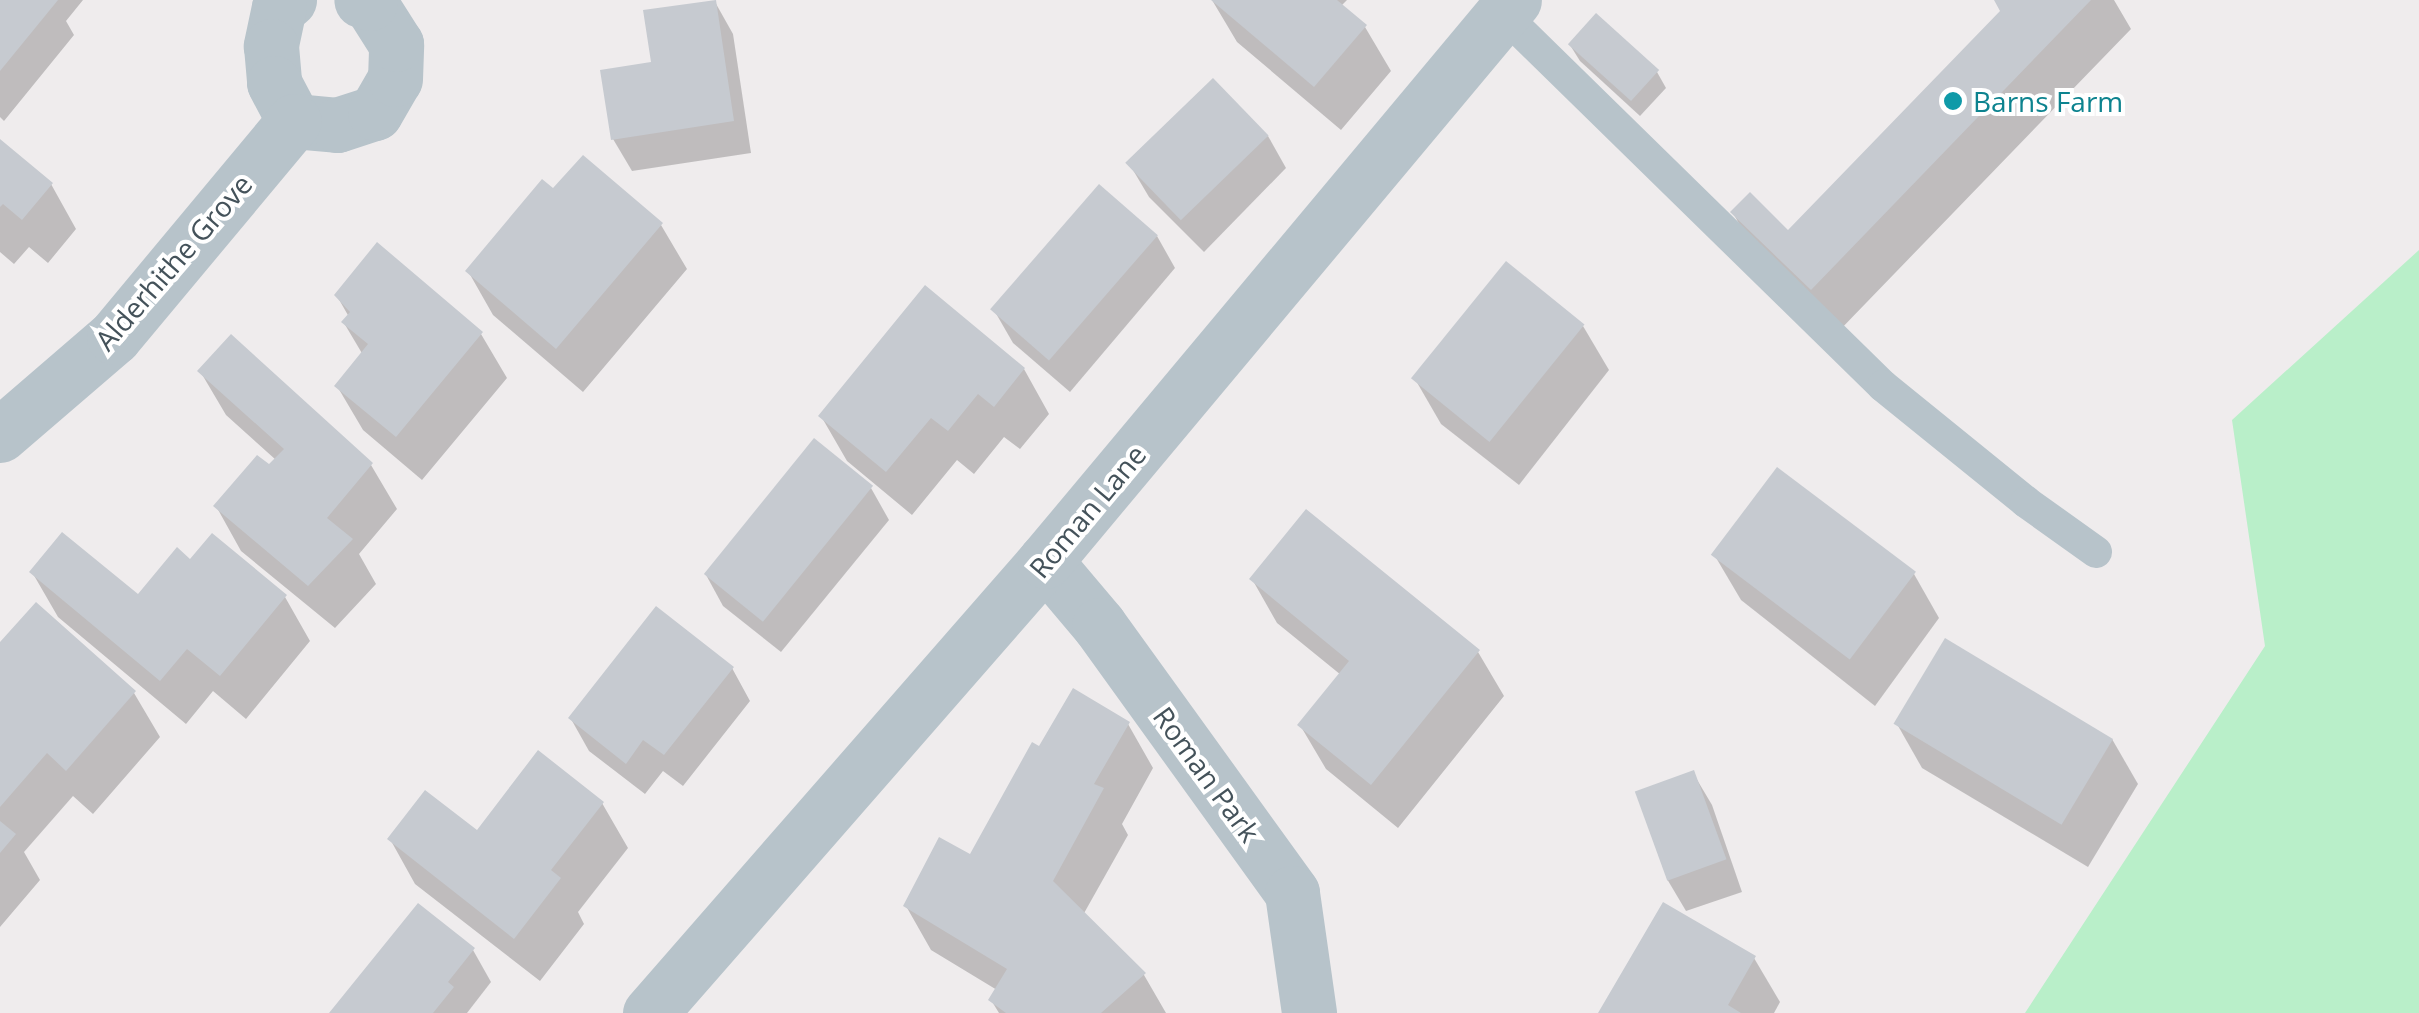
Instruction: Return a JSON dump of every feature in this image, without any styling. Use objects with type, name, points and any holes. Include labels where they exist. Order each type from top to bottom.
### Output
[{"type":"street","points":[[289,0],[279,7],[271,46],[274,83],[294,121],[338,125],[375,113],[395,79],[396,44],[370,3],[361,0]]},
{"type":"street","name":"Roman Lane","points":[[650,1013],[1045,561],[1510,4]]},
{"type":"street","name":"Alderhithe Grove","points":[[0,435],[114,337],[294,121]]},
{"type":"street","name":"Roman Park","points":[[1045,561],[1099,625],[1292,893],[1308,1013]]},
{"type":"lane","points":[[1510,4],[1884,386],[2026,502],[2096,552]]},
{"type":"green space","points":[[2419,250],[2419,1013],[2025,1013],[2265,646],[2232,420]]},
{"type":"building","points":[[0,0],[58,0],[0,71]]},
{"type":"building","points":[[716,0],[734,121],[611,140],[600,70],[651,62],[643,10]]},
{"type":"building","points":[[1211,0],[1337,0],[1367,25],[1314,87]]},
{"type":"building","name":"Barns Farm","points":[[1994,0],[2091,0],[1811,290],[1730,212],[1750,192],[1788,230],[2000,11]]},
{"type":"building","points":[[1596,13],[1659,70],[1631,101],[1568,44]]},
{"type":"building","points":[[1213,78],[1269,136],[1181,220],[1125,163]]},
{"type":"building","points":[[0,139],[53,183],[22,220],[3,204],[0,207]]},
{"type":"building","points":[[583,155],[663,223],[556,349],[465,271],[542,179],[553,188]]},
{"type":"building","points":[[1099,184],[1158,235],[1049,360],[990,309]]},
{"type":"building","points":[[377,242],[483,332],[396,437],[334,386],[368,344],[341,322],[350,312],[334,295]]},
{"type":"building","points":[[1506,261],[1584,325],[1489,442],[1411,378]]},
{"type":"building","points":[[925,285],[1025,368],[994,407],[978,394],[948,431],[931,418],[886,472],[818,416]]},
{"type":"building","points":[[231,334],[373,463],[327,518],[353,539],[308,586],[213,506],[257,455],[269,464],[284,449],[197,371]]},
{"type":"building","points":[[814,438],[873,486],[763,622],[704,574]]},
{"type":"building","points":[[1777,467],[1916,572],[1850,660],[1711,555]]},
{"type":"building","points":[[1306,509],[1480,650],[1371,785],[1297,725],[1349,661],[1249,579]]},
{"type":"building","points":[[62,532],[138,594],[177,547],[190,559],[212,533],[287,595],[220,676],[187,649],[160,681],[29,572]]},
{"type":"building","points":[[36,602],[136,691],[66,771],[47,753],[0,807],[0,642]]},
{"type":"building","points":[[656,606],[734,667],[664,755],[643,740],[626,764],[568,718]]},
{"type":"building","points":[[1945,638],[2113,739],[2062,825],[1893,724]]},
{"type":"building","points":[[1073,688],[1130,722],[1094,784],[1104,788],[1053,881],[1146,973],[1101,1013],[1006,1013],[988,1000],[1007,969],[903,906],[939,837],[970,854],[1032,742],[1039,746]]},
{"type":"building","points":[[538,750],[604,802],[551,870],[561,878],[514,939],[387,839],[425,790],[477,830]]},
{"type":"building","points":[[1694,770],[1726,859],[1667,881],[1635,792]]},
{"type":"building","points":[[0,821],[16,834],[0,853]]},
{"type":"building","points":[[1663,902],[1756,956],[1728,1005],[1741,1013],[1598,1013]]},
{"type":"building","points":[[418,903],[475,948],[448,982],[454,987],[433,1013],[329,1013]]},
{"type":"place","name":"Barns Farm","points":[[1953,101]]}]
